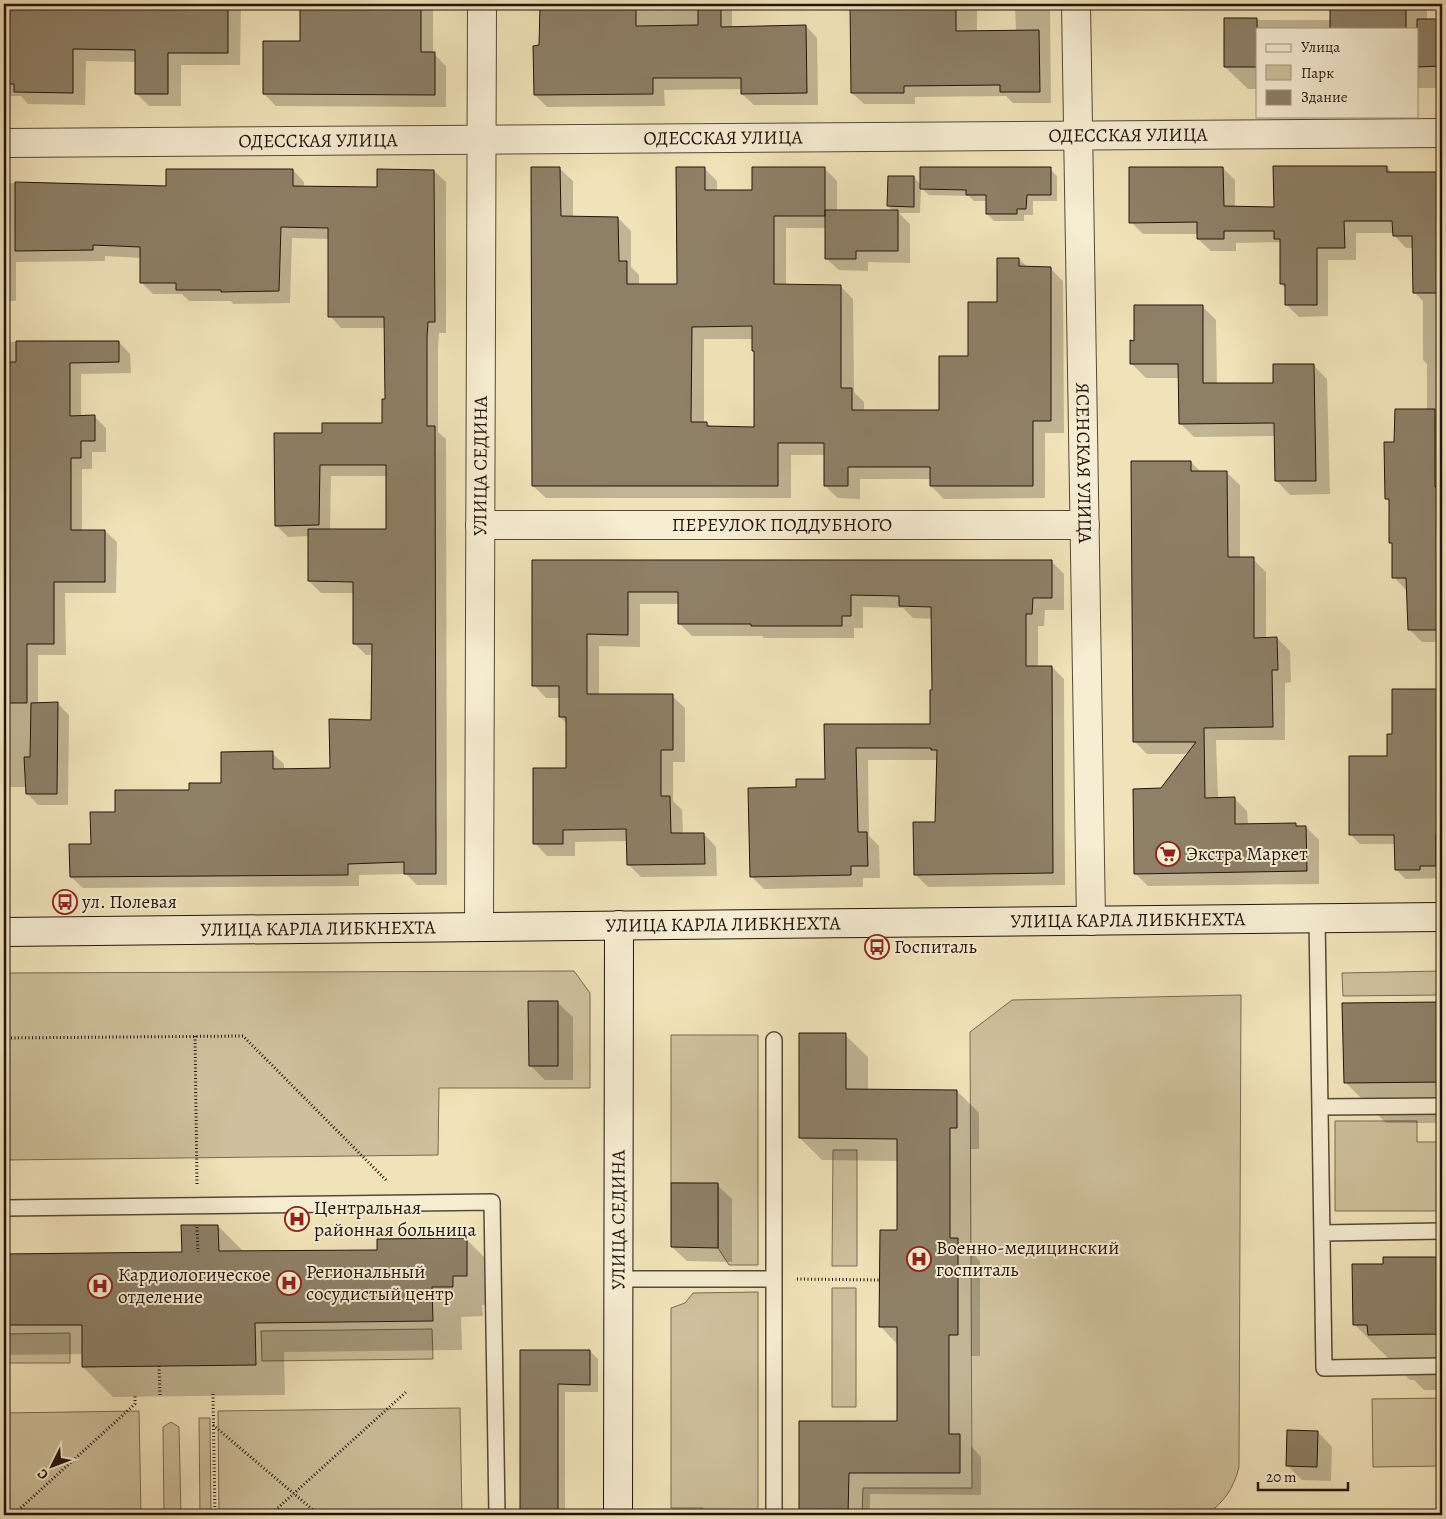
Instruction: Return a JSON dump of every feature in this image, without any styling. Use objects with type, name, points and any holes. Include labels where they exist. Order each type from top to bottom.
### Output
[{"type":"street","name":"УЛИЦА СЕДИНА","points":[[479,927],[482,4]]},
{"type":"street","name":"ЯСЕНСКАЯ УЛИЦА","points":[[1076,4],[1090,921]]},
{"type":"street","name":"ОДЕССКАЯ УЛИЦА","points":[[4,143],[1442,133]]},
{"type":"street","name":"ПЕРЕУЛОК ПОДДУБНОГО","points":[[480,526],[1085,525]]},
{"type":"street","name":"УЛИЦА КАРЛА ЛИБКНЕХТА","points":[[4,932],[1442,917]]},
{"type":"street","name":"УЛИЦА СЕДИНА","points":[[618,1515],[619,925]]},
{"type":"lane","points":[[1317,918],[1324,1368],[1442,1366]]},
{"type":"lane","points":[[774,1040],[774,1515]]},
{"type":"lane","points":[[1320,1107],[1442,1106]]},
{"type":"lane","points":[[4,1208],[492,1202],[497,1515]]},
{"type":"lane","points":[[1322,1233],[1442,1231]]},
{"type":"lane","points":[[618,1278],[774,1279]]},
{"type":"path","points":[[195,1036],[198,1252]]},
{"type":"path","points":[[4,1038],[243,1036],[409,1203]]},
{"type":"path","points":[[774,1279],[879,1280]]},
{"type":"path","points":[[159,1366],[160,1395]]},
{"type":"path","points":[[270,1515],[406,1392]]},
{"type":"path","points":[[213,1394],[215,1515]]},
{"type":"path","points":[[13,1515],[135,1404],[135,1395]]},
{"type":"path","points":[[213,1425],[319,1515]]},
{"type":"green space","points":[[574,971],[590,993],[590,1088],[439,1088],[438,1155],[4,1160],[4,973]]},
{"type":"green space","points":[[1442,971],[1442,995],[1343,996],[1342,973]]},
{"type":"green space","points":[[1241,995],[1239,1467],[1228,1494],[1207,1515],[862,1515],[863,1488],[972,1488],[970,1032],[1012,1000]]},
{"type":"green space","points":[[671,1035],[758,1035],[758,1265],[729,1265],[718,1248],[718,1184],[671,1183]]},
{"type":"green space","points":[[1335,1121],[1417,1121],[1417,1142],[1442,1142],[1442,1211],[1335,1211]]},
{"type":"green space","points":[[833,1150],[857,1150],[857,1266],[832,1266]]},
{"type":"green space","points":[[832,1288],[856,1288],[856,1407],[832,1407]]},
{"type":"green space","points":[[758,1292],[758,1515],[704,1515],[703,1508],[671,1508],[671,1308],[685,1303],[693,1293]]},
{"type":"green space","points":[[432,1329],[433,1359],[262,1361],[261,1331]]},
{"type":"green space","points":[[70,1333],[70,1363],[4,1363],[4,1334]]},
{"type":"green space","points":[[1442,1398],[1442,1466],[1373,1467],[1372,1399]]},
{"type":"green space","points":[[460,1408],[462,1515],[219,1515],[218,1411]]},
{"type":"green space","points":[[139,1411],[141,1515],[4,1515],[4,1413]]},
{"type":"green space","points":[[199,1418],[210,1418],[211,1515],[200,1515]]},
{"type":"green space","points":[[171,1422],[179,1427],[181,1515],[164,1515],[163,1427]]},
{"type":"building","points":[[4,4],[228,4],[228,53],[168,53],[168,94],[135,94],[135,50],[73,49],[73,93],[14,92],[14,84],[4,84]]},
{"type":"building","points":[[300,4],[421,4],[421,52],[435,52],[435,95],[263,94],[263,41],[300,41]]},
{"type":"building","points":[[567,4],[636,4],[636,26],[698,25],[698,4],[721,4],[721,27],[806,25],[807,93],[741,94],[741,78],[653,78],[653,94],[534,95],[533,46],[539,45],[540,6],[567,7]]},
{"type":"building","points":[[850,4],[956,6],[956,31],[1039,30],[1040,92],[1000,92],[1000,85],[904,86],[904,93],[851,93]]},
{"type":"building","points":[[1330,4],[1406,4],[1406,28],[1330,28]]},
{"type":"building","points":[[1224,18],[1257,18],[1256,67],[1224,67]]},
{"type":"building","points":[[1417,19],[1442,19],[1442,66],[1418,67]]},
{"type":"building","points":[[1273,166],[1387,166],[1387,172],[1442,172],[1442,293],[1413,293],[1412,236],[1393,236],[1392,221],[1344,221],[1345,248],[1317,248],[1317,305],[1285,305],[1285,284],[1280,284],[1280,239],[1274,239],[1274,231],[1224,231],[1224,239],[1197,239],[1197,222],[1129,223],[1129,167],[1223,167],[1224,206],[1274,207]]},
{"type":"building","points":[[531,167],[560,167],[561,216],[618,217],[619,261],[627,261],[627,284],[677,284],[676,167],[705,167],[705,190],[752,190],[752,167],[825,167],[825,216],[774,216],[774,284],[841,285],[841,388],[852,388],[852,410],[939,410],[939,356],[968,356],[968,302],[997,302],[997,258],[1019,258],[1019,266],[1051,267],[1051,421],[1033,421],[1033,486],[930,486],[930,467],[848,467],[848,486],[824,486],[824,443],[778,443],[778,486],[532,486]],"holes":[[[752,326],[752,351],[754,351],[754,427],[707,426],[707,422],[691,422],[692,327]]]},
{"type":"building","points":[[920,167],[1051,167],[1051,195],[1027,195],[1026,209],[1017,209],[1017,214],[986,214],[986,195],[966,195],[966,190],[920,189]]},
{"type":"building","points":[[166,169],[293,169],[293,186],[377,187],[377,169],[434,170],[435,322],[428,322],[427,426],[435,426],[436,874],[404,874],[404,862],[348,864],[348,875],[70,877],[69,844],[91,844],[90,812],[115,812],[115,790],[189,790],[189,783],[221,783],[221,752],[273,751],[273,769],[330,768],[329,719],[371,720],[372,644],[353,644],[353,582],[308,581],[308,529],[386,529],[386,465],[320,465],[319,525],[275,526],[274,433],[322,433],[322,423],[382,423],[382,399],[385,399],[384,317],[328,317],[328,228],[281,227],[279,291],[221,292],[221,290],[176,290],[176,283],[140,283],[140,247],[93,245],[93,250],[15,251],[15,182],[166,186]]},
{"type":"building","points":[[888,176],[914,176],[914,207],[887,206]]},
{"type":"building","points":[[825,210],[898,210],[898,251],[856,251],[856,259],[825,259]]},
{"type":"building","points":[[1134,305],[1203,305],[1203,383],[1273,383],[1273,364],[1314,364],[1316,481],[1275,481],[1274,423],[1179,424],[1178,364],[1130,364],[1130,340],[1134,341]]},
{"type":"building","points":[[16,341],[119,341],[119,362],[70,363],[70,416],[95,415],[95,441],[81,441],[81,458],[71,458],[71,530],[105,530],[105,582],[54,582],[54,644],[27,644],[27,703],[4,703],[4,362],[16,362]]},
{"type":"building","points":[[1395,409],[1435,409],[1435,487],[1442,487],[1442,630],[1408,630],[1406,578],[1392,578],[1392,543],[1389,543],[1389,499],[1385,499],[1384,442],[1394,442]]},
{"type":"building","points":[[1131,461],[1191,461],[1191,471],[1227,471],[1228,557],[1254,557],[1254,638],[1277,637],[1278,670],[1272,670],[1273,727],[1204,728],[1205,798],[1235,797],[1235,824],[1296,823],[1296,826],[1306,826],[1307,871],[1134,874],[1133,789],[1161,788],[1196,742],[1133,742]]},
{"type":"building","points":[[532,560],[1052,560],[1052,598],[1033,598],[1032,614],[1026,614],[1026,666],[1052,666],[1053,873],[914,875],[913,822],[935,822],[937,750],[931,750],[931,748],[856,748],[858,832],[867,832],[868,866],[851,866],[851,875],[750,877],[748,788],[796,787],[796,779],[825,779],[824,724],[930,724],[930,690],[932,690],[931,607],[899,606],[899,596],[851,595],[851,616],[842,616],[842,626],[751,626],[751,624],[678,624],[678,592],[628,592],[628,635],[587,634],[587,694],[673,694],[673,750],[661,750],[661,796],[670,796],[671,833],[704,833],[705,864],[627,865],[626,829],[563,830],[563,844],[533,844],[533,768],[566,768],[566,717],[559,717],[559,686],[532,686]]},
{"type":"building","points":[[1392,689],[1442,689],[1442,834],[1436,834],[1436,866],[1420,866],[1420,870],[1395,870],[1394,835],[1349,835],[1349,756],[1387,756],[1387,734],[1392,734]]},
{"type":"building","points":[[58,702],[57,794],[26,794],[24,757],[30,757],[31,703]]},
{"type":"building","points":[[528,1001],[558,1001],[558,1066],[529,1066]]},
{"type":"building","points":[[1442,1002],[1442,1082],[1344,1083],[1342,1003]]},
{"type":"building","name":"Военно-медицинский госпиталь","points":[[799,1033],[846,1033],[846,1089],[957,1090],[957,1128],[950,1128],[950,1238],[958,1238],[958,1335],[949,1335],[949,1434],[960,1434],[960,1473],[849,1473],[848,1515],[799,1515],[799,1421],[897,1421],[897,1327],[879,1327],[880,1230],[897,1230],[897,1139],[799,1138]]},
{"type":"building","points":[[671,1183],[718,1183],[718,1248],[671,1247]]},
{"type":"building","points":[[181,1225],[218,1225],[219,1251],[377,1250],[377,1239],[467,1238],[467,1276],[453,1276],[453,1287],[432,1287],[433,1321],[255,1323],[256,1365],[82,1367],[82,1325],[4,1325],[4,1254],[182,1252]]},
{"type":"building","points":[[1383,1257],[1440,1257],[1440,1264],[1442,1264],[1442,1334],[1368,1335],[1367,1325],[1353,1325],[1352,1264],[1383,1264]]},
{"type":"building","points":[[520,1350],[590,1350],[590,1385],[558,1384],[558,1515],[520,1515]]},
{"type":"building","points":[[1287,1430],[1318,1431],[1317,1467],[1286,1466]]},
{"type":"place","name":"Экстра Маркет","points":[[1168,854]]},
{"type":"place","name":"ул. Полевая","points":[[65,902]]},
{"type":"place","name":"Госпиталь","points":[[877,947]]},
{"type":"place","name":"Центральная районная больница","points":[[297,1219]]},
{"type":"place","name":"Военно-медицинский госпиталь","points":[[919,1259]]},
{"type":"place","name":"Региональный сосудистый центр","points":[[289,1283]]},
{"type":"place","name":"Кардиологическое отделение","points":[[100,1286]]}]
